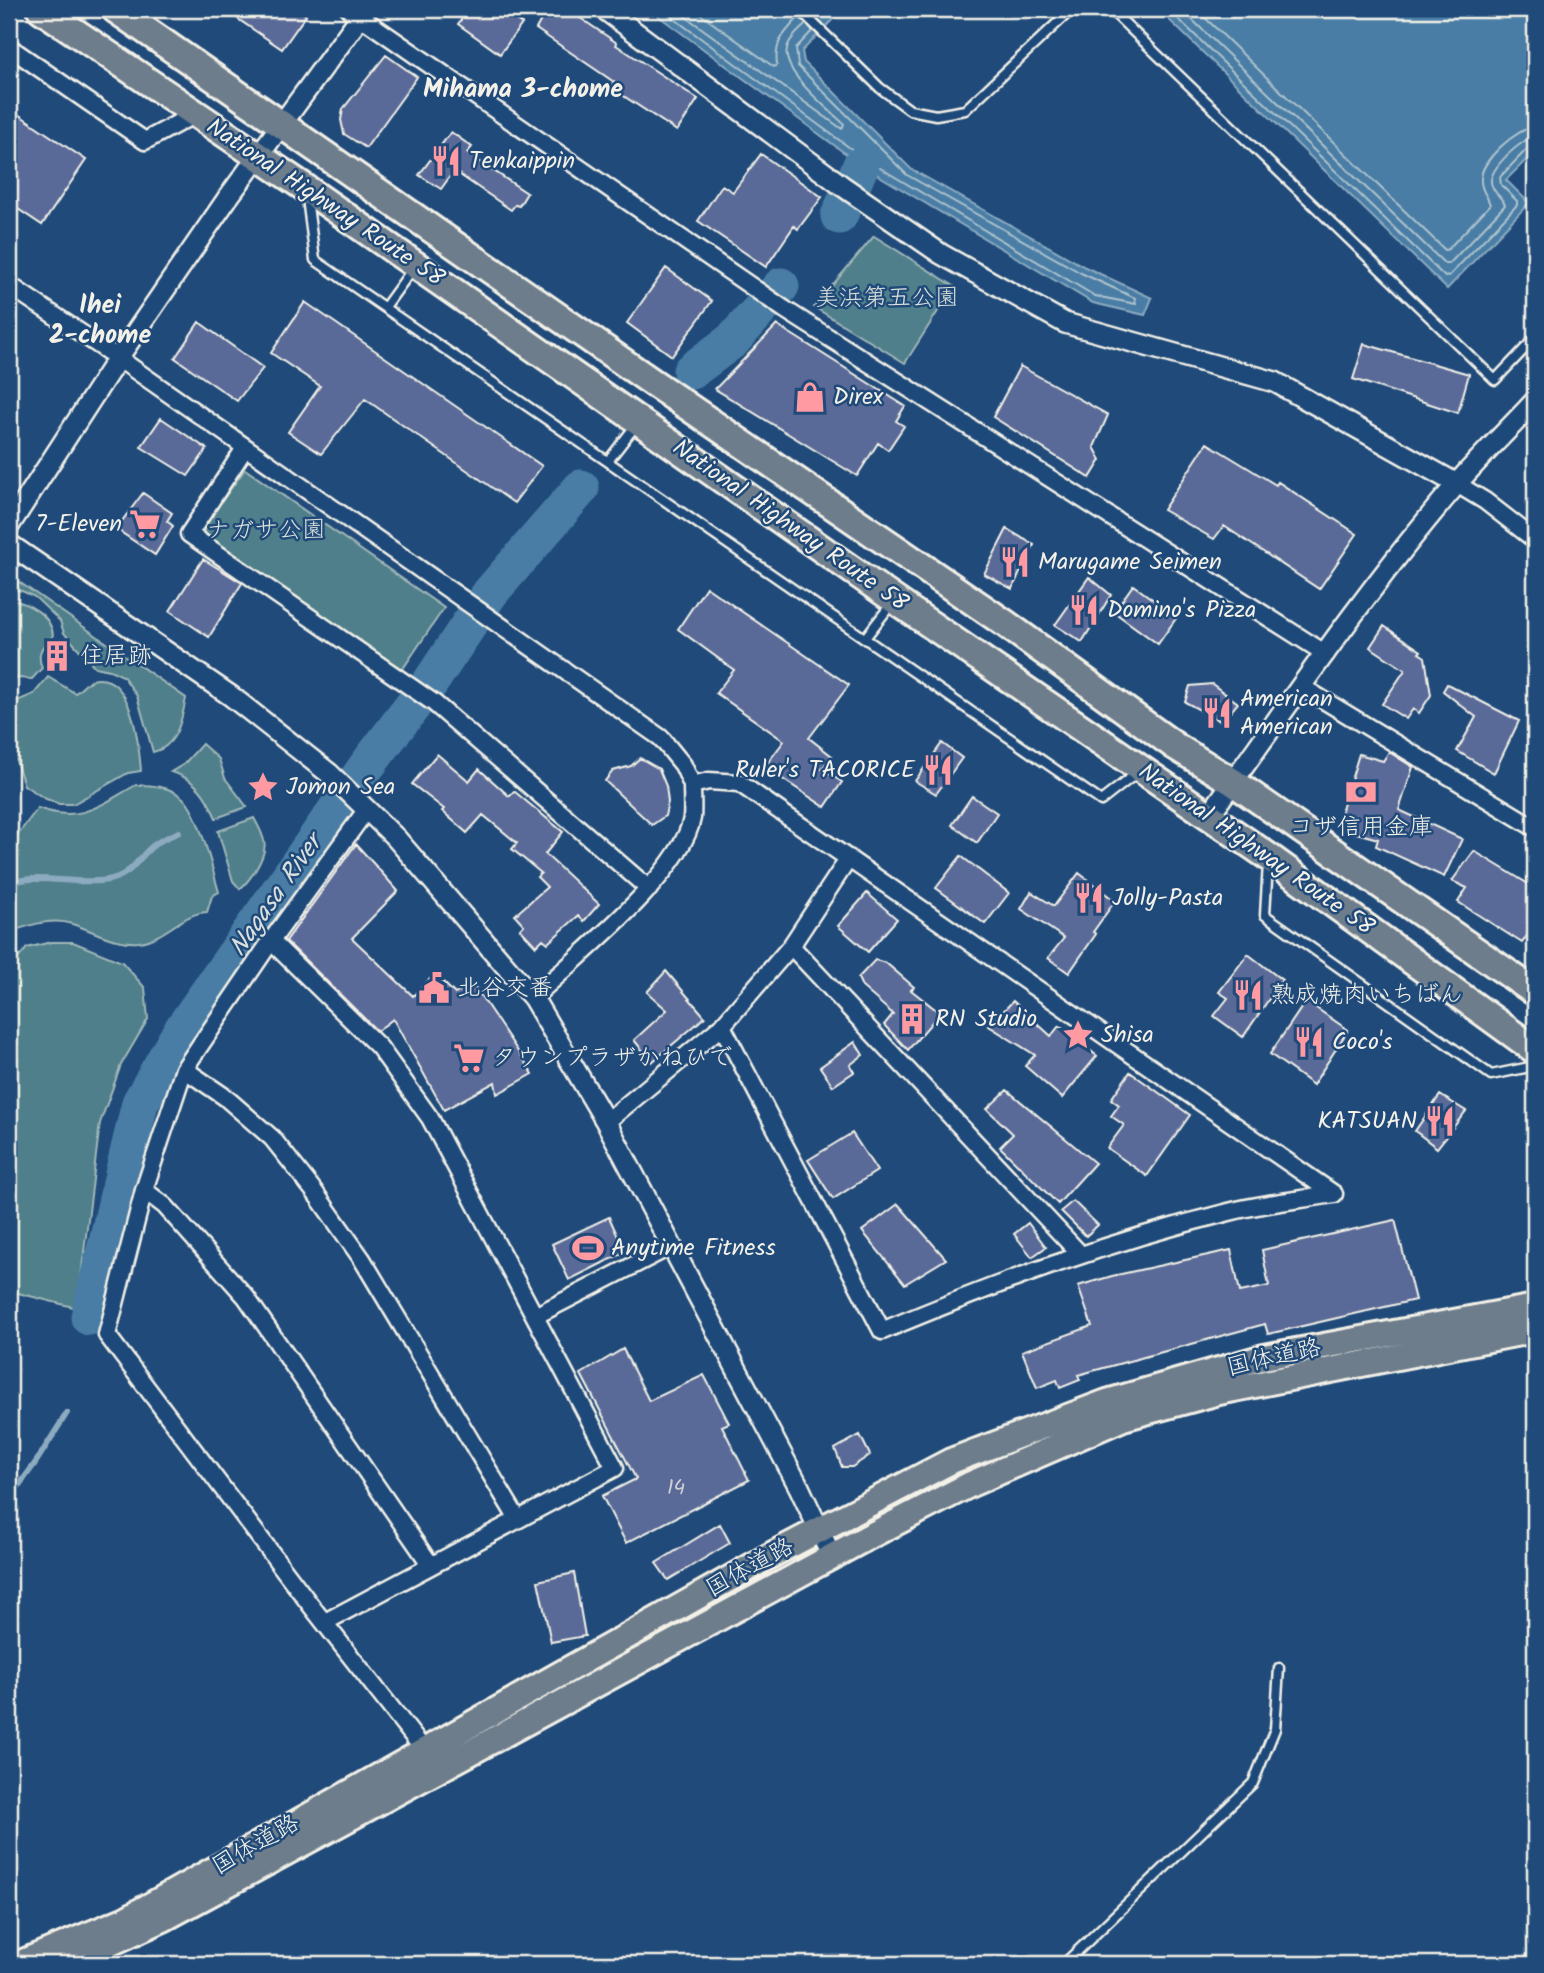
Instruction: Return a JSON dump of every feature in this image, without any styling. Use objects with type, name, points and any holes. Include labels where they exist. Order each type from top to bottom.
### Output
[{"type":"highway","name":"National Highway Route 58","points":[[41,9],[416,264],[895,600],[1269,857],[1535,1050]]},
{"type":"highway","name":"National Highway Route 58","points":[[115,9],[1006,624],[1175,746],[1233,782],[1535,992]]},
{"type":"main road","name":"国体道路","points":[[18,1964],[126,1919],[818,1530],[951,1461],[1107,1402],[1264,1357],[1535,1307]]},
{"type":"main road","name":"国体道路","points":[[65,1964],[164,1918],[971,1484],[1123,1418],[1219,1392],[1535,1330]]},
{"type":"street","points":[[604,9],[841,185],[942,254],[1065,323],[1275,382],[1485,501],[1535,540]]},
{"type":"street","points":[[9,526],[118,358],[358,11],[784,309],[1326,654]]},
{"type":"street","points":[[9,47],[145,141],[195,114]]},
{"type":"street","points":[[9,285],[118,358],[661,738],[683,765],[692,785],[692,819],[680,848],[649,890],[533,998]]},
{"type":"street","points":[[1209,817],[1385,574],[1457,484],[1535,401]]},
{"type":"street","points":[[245,448],[189,534],[434,703],[649,890]]},
{"type":"street","points":[[9,544],[230,696],[331,775],[396,838],[533,998],[606,1122],[799,1487],[832,1557]]},
{"type":"street","points":[[1302,687],[1535,828]]},
{"type":"street","points":[[692,785],[709,781],[739,783],[1334,1194],[1232,1211],[1080,1254],[989,1287],[882,1331],[722,1026]]},
{"type":"street","points":[[366,809],[271,941],[184,1069],[144,1190],[107,1335],[424,1750]]},
{"type":"street","points":[[606,1122],[722,1026],[791,946],[849,858]]},
{"type":"street","points":[[271,941],[379,1047],[430,1118],[615,1468],[325,1622]]},
{"type":"street","points":[[791,946],[1080,1254]]},
{"type":"street","points":[[184,1069],[225,1097],[272,1138],[314,1191],[362,1259],[517,1518]]},
{"type":"street","points":[[144,1190],[165,1206],[246,1297],[430,1564]]},
{"type":"street","points":[[535,1316],[671,1246]]},
{"type":"lane","points":[[799,9],[880,88],[910,110],[936,115],[965,110],[1072,9]]},
{"type":"lane","points":[[1110,9],[1495,380],[1535,338]]},
{"type":"lane","points":[[305,188],[315,260],[1101,801],[1140,770]]},
{"type":"lane","points":[[385,307],[416,264]]},
{"type":"lane","points":[[608,461],[640,420]]},
{"type":"lane","points":[[865,638],[895,600]]},
{"type":"lane","points":[[1269,857],[1265,915],[1490,1075],[1535,1066]]},
{"type":"lane","points":[[1064,1964],[1253,1783],[1275,1729],[1279,1668]]},
{"type":"green space","name":"美浜第五公園","points":[[874,236],[954,286],[905,363],[814,307]]},
{"type":"green space","name":"ナガサ公園","points":[[245,469],[444,608],[402,670],[206,536],[204,526]]},
{"type":"green space","points":[[9,575],[186,698],[177,731],[168,744],[153,752],[137,696],[123,676],[95,667],[64,633],[60,621],[35,597],[9,589]]},
{"type":"green space","points":[[9,599],[44,616],[53,636],[41,650],[42,668],[32,679],[18,678],[11,682],[9,692]]},
{"type":"green space","points":[[48,677],[75,693],[92,680],[106,680],[117,687],[131,713],[141,771],[128,773],[73,804],[59,804],[24,785],[9,740],[9,711],[17,701],[34,694]]},
{"type":"green space","points":[[202,744],[219,759],[225,778],[247,807],[216,818],[199,789],[187,779],[171,772],[184,764]]},
{"type":"green space","points":[[136,785],[154,786],[178,794],[195,816],[219,892],[212,896],[207,912],[198,913],[157,936],[139,942],[112,939],[56,921],[9,932],[9,846],[38,808],[66,814],[78,813],[101,805]]},
{"type":"green space","points":[[254,818],[264,839],[263,856],[247,883],[240,889],[233,881],[218,831]]},
{"type":"green space","points":[[51,942],[73,942],[122,962],[145,988],[148,1019],[121,1065],[100,1123],[77,1308],[9,1293],[9,969],[27,948]]},
{"type":"water","points":[[649,9],[843,9],[802,51],[804,62],[911,169],[1085,267],[1152,298],[1145,315],[1093,303],[861,165]]},
{"type":"water","points":[[1158,9],[1535,9],[1535,151],[1506,180],[1529,203],[1447,289]]},
{"type":"building","points":[[223,9],[296,9],[306,15],[282,49]]},
{"type":"building","points":[[469,9],[500,9],[522,24],[500,54],[458,24]]},
{"type":"building","points":[[547,9],[567,9],[698,99],[677,131],[610,87],[614,82],[536,29]]},
{"type":"building","points":[[386,55],[417,77],[366,148],[344,134],[341,120],[343,109]]},
{"type":"building","points":[[9,108],[86,160],[42,225],[9,203]]},
{"type":"building","points":[[451,132],[472,147],[467,153],[527,193],[519,206],[515,205],[511,210],[454,171],[441,189],[419,175]]},
{"type":"building","points":[[761,154],[822,197],[798,229],[794,226],[766,267],[698,221],[722,185],[733,192]]},
{"type":"building","points":[[666,268],[712,301],[672,356],[627,323]]},
{"type":"building","points":[[305,302],[542,466],[514,503],[365,399],[321,454],[288,432],[320,386],[271,353]]},
{"type":"building","points":[[199,322],[263,368],[237,401],[175,358]]},
{"type":"building","name":"Direx","points":[[777,325],[905,406],[896,421],[904,426],[888,450],[878,443],[857,476],[715,389]]},
{"type":"building","points":[[1364,344],[1469,374],[1458,413],[1353,379]]},
{"type":"building","points":[[1020,366],[1108,415],[1094,447],[1101,460],[1090,478],[993,417]]},
{"type":"building","points":[[161,418],[207,449],[188,476],[141,447]]},
{"type":"building","points":[[1207,443],[1276,485],[1278,482],[1357,534],[1319,589],[1224,526],[1214,539],[1163,510]]},
{"type":"building","name":"7-Eleven","points":[[143,493],[172,513],[167,521],[173,526],[155,555],[116,529]]},
{"type":"building","points":[[1007,529],[1034,545],[1012,589],[984,574]]},
{"type":"building","points":[[203,559],[242,583],[209,637],[170,611]]},
{"type":"building","name":"Domino's Pizza","points":[[1089,577],[1111,595],[1082,642],[1055,625]]},
{"type":"building","points":[[1133,585],[1177,617],[1158,644],[1114,612]]},
{"type":"building","points":[[706,587],[849,685],[809,738],[832,756],[822,769],[842,782],[825,807],[775,774],[766,765],[784,741],[716,693],[734,670],[678,629]]},
{"type":"building","points":[[1384,626],[1421,651],[1419,653],[1425,657],[1431,695],[1419,713],[1413,709],[1406,719],[1382,704],[1405,670],[1370,647]]},
{"type":"building","name":"American American","points":[[1212,684],[1238,703],[1222,722],[1185,702],[1190,686]]},
{"type":"building","points":[[1447,684],[1519,721],[1494,773],[1457,751],[1476,717],[1443,691]]},
{"type":"building","name":"Ruler's TACORICE","points":[[942,743],[962,758],[936,794],[915,781]]},
{"type":"building","points":[[1389,752],[1413,767],[1399,810],[1462,839],[1444,877],[1376,846],[1378,839],[1353,832],[1340,816],[1359,754],[1383,761]]},
{"type":"building","points":[[437,754],[469,781],[479,769],[509,796],[514,791],[563,832],[545,854],[599,904],[584,921],[578,916],[548,943],[543,939],[536,946],[520,929],[524,925],[515,915],[547,887],[537,877],[541,873],[512,849],[517,843],[483,815],[467,833],[442,811],[444,809],[412,784]]},
{"type":"building","points":[[640,758],[659,769],[666,786],[668,802],[665,816],[652,825],[605,781],[613,771],[631,766]]},
{"type":"building","points":[[972,796],[997,813],[977,843],[952,825]]},
{"type":"building","points":[[356,844],[398,891],[352,938],[413,996],[435,974],[455,994],[473,984],[533,1074],[497,1094],[495,1082],[444,1110],[393,1019],[377,1031],[286,941]]},
{"type":"building","points":[[1474,851],[1535,888],[1535,924],[1522,943],[1458,902],[1467,888],[1452,881]]},
{"type":"building","points":[[961,856],[1009,893],[985,924],[936,888]]},
{"type":"building","points":[[1079,873],[1115,901],[1069,973],[1048,958],[1064,938],[1021,909],[1031,892],[1054,906]]},
{"type":"building","points":[[867,893],[897,919],[868,952],[838,926]]},
{"type":"building","name":"熟成焼肉いちばん","points":[[1248,954],[1282,980],[1243,1037],[1214,1016],[1228,998],[1219,992]]},
{"type":"building","points":[[875,960],[886,963],[914,987],[911,990],[940,1013],[908,1050],[884,1025],[893,1014],[862,987],[858,978]]},
{"type":"building","points":[[666,971],[705,1017],[652,1062],[634,1040],[667,1010],[647,992]]},
{"type":"building","points":[[1013,1001],[1051,1036],[1059,1026],[1097,1056],[1062,1098],[1025,1066],[1035,1055],[989,1026]]},
{"type":"building","name":"Coco's","points":[[1306,1001],[1348,1030],[1313,1085],[1270,1054]]},
{"type":"building","points":[[855,1042],[863,1055],[850,1065],[854,1072],[833,1086],[820,1067]]},
{"type":"building","points":[[1130,1072],[1190,1115],[1147,1176],[1107,1148],[1124,1125],[1111,1116],[1119,1105],[1111,1099]]},
{"type":"building","points":[[1007,1090],[1095,1163],[1058,1204],[1000,1147],[1013,1134],[987,1109]]},
{"type":"building","name":"KATSUAN","points":[[1440,1095],[1466,1111],[1437,1148],[1415,1131]]},
{"type":"building","points":[[852,1133],[877,1171],[833,1199],[808,1160]]},
{"type":"building","points":[[1073,1201],[1098,1225],[1086,1236],[1061,1211]]},
{"type":"building","points":[[898,1204],[946,1259],[905,1284],[862,1231]]},
{"type":"building","name":"Anytime Fitness","points":[[609,1217],[625,1252],[569,1280],[552,1244]]},
{"type":"building","points":[[1395,1220],[1415,1300],[1268,1334],[1265,1324],[1078,1375],[1080,1380],[1060,1388],[1057,1380],[1037,1388],[1022,1351],[1092,1326],[1078,1286],[1231,1250],[1240,1292],[1269,1286],[1262,1250]]},
{"type":"building","points":[[1028,1223],[1046,1247],[1032,1257],[1014,1234]]},
{"type":"building","points":[[623,1349],[649,1401],[704,1375],[729,1423],[722,1426],[749,1480],[626,1543],[602,1496],[636,1479],[581,1374]]},
{"type":"building","points":[[860,1435],[870,1455],[852,1467],[842,1467],[835,1449]]},
{"type":"building","points":[[720,1524],[730,1543],[668,1580],[656,1563]]},
{"type":"building","points":[[574,1573],[585,1636],[551,1642],[538,1581]]},
{"type":"waterway","name":"Nagasa River","points":[[839,216],[861,165]]},
{"type":"waterway","name":"Nagasa River","points":[[691,371],[733,340],[781,286]]},
{"type":"waterway","name":"Nagasa River","points":[[89,1317],[140,1103],[181,1031],[366,767],[430,683],[490,593],[581,488]]},
{"type":"waterway","points":[[9,885],[29,879],[101,881],[119,877],[131,869],[149,849],[179,832]]},
{"type":"waterway","name":"Nagasa River","points":[[9,1499],[67,1413]]},
{"type":"place","name":"Tenkaippin","points":[[446,161]]},
{"type":"place","name":"Direx","points":[[810,397]]},
{"type":"place","name":"7-Eleven","points":[[145,524]]},
{"type":"place","name":"Marugame Seimen","points":[[1015,562]]},
{"type":"place","name":"Domino's Pizza","points":[[1084,610]]},
{"type":"place","name":"住居跡","points":[[57,656]]},
{"type":"place","name":"American American","points":[[1217,713]]},
{"type":"place","name":"Ruler's TACORICE","points":[[938,770]]},
{"type":"place","name":"Jomon Sea","points":[[263,787]]},
{"type":"place","name":"コザ信用金庫","points":[[1361,792]]},
{"type":"place","name":"Jolly-Pasta","points":[[1089,898]]},
{"type":"place","name":"北谷交番","points":[[434,988]]},
{"type":"place","name":"熟成焼肉いちばん","points":[[1248,995]]},
{"type":"place","name":"RN Studio","points":[[912,1019]]},
{"type":"place","name":"Shisa","points":[[1078,1035]]},
{"type":"place","name":"Coco's","points":[[1309,1042]]},
{"type":"place","name":"タウンプラザかねひで","points":[[469,1058]]},
{"type":"place","name":"KATSUAN","points":[[1440,1121]]},
{"type":"place","name":"Anytime Fitness","points":[[588,1248]]},
{"type":"district","name":"Mihama 3-chome","points":[[523,90]]},
{"type":"district","name":"Ihei 2-chome","points":[[100,321]]}]
